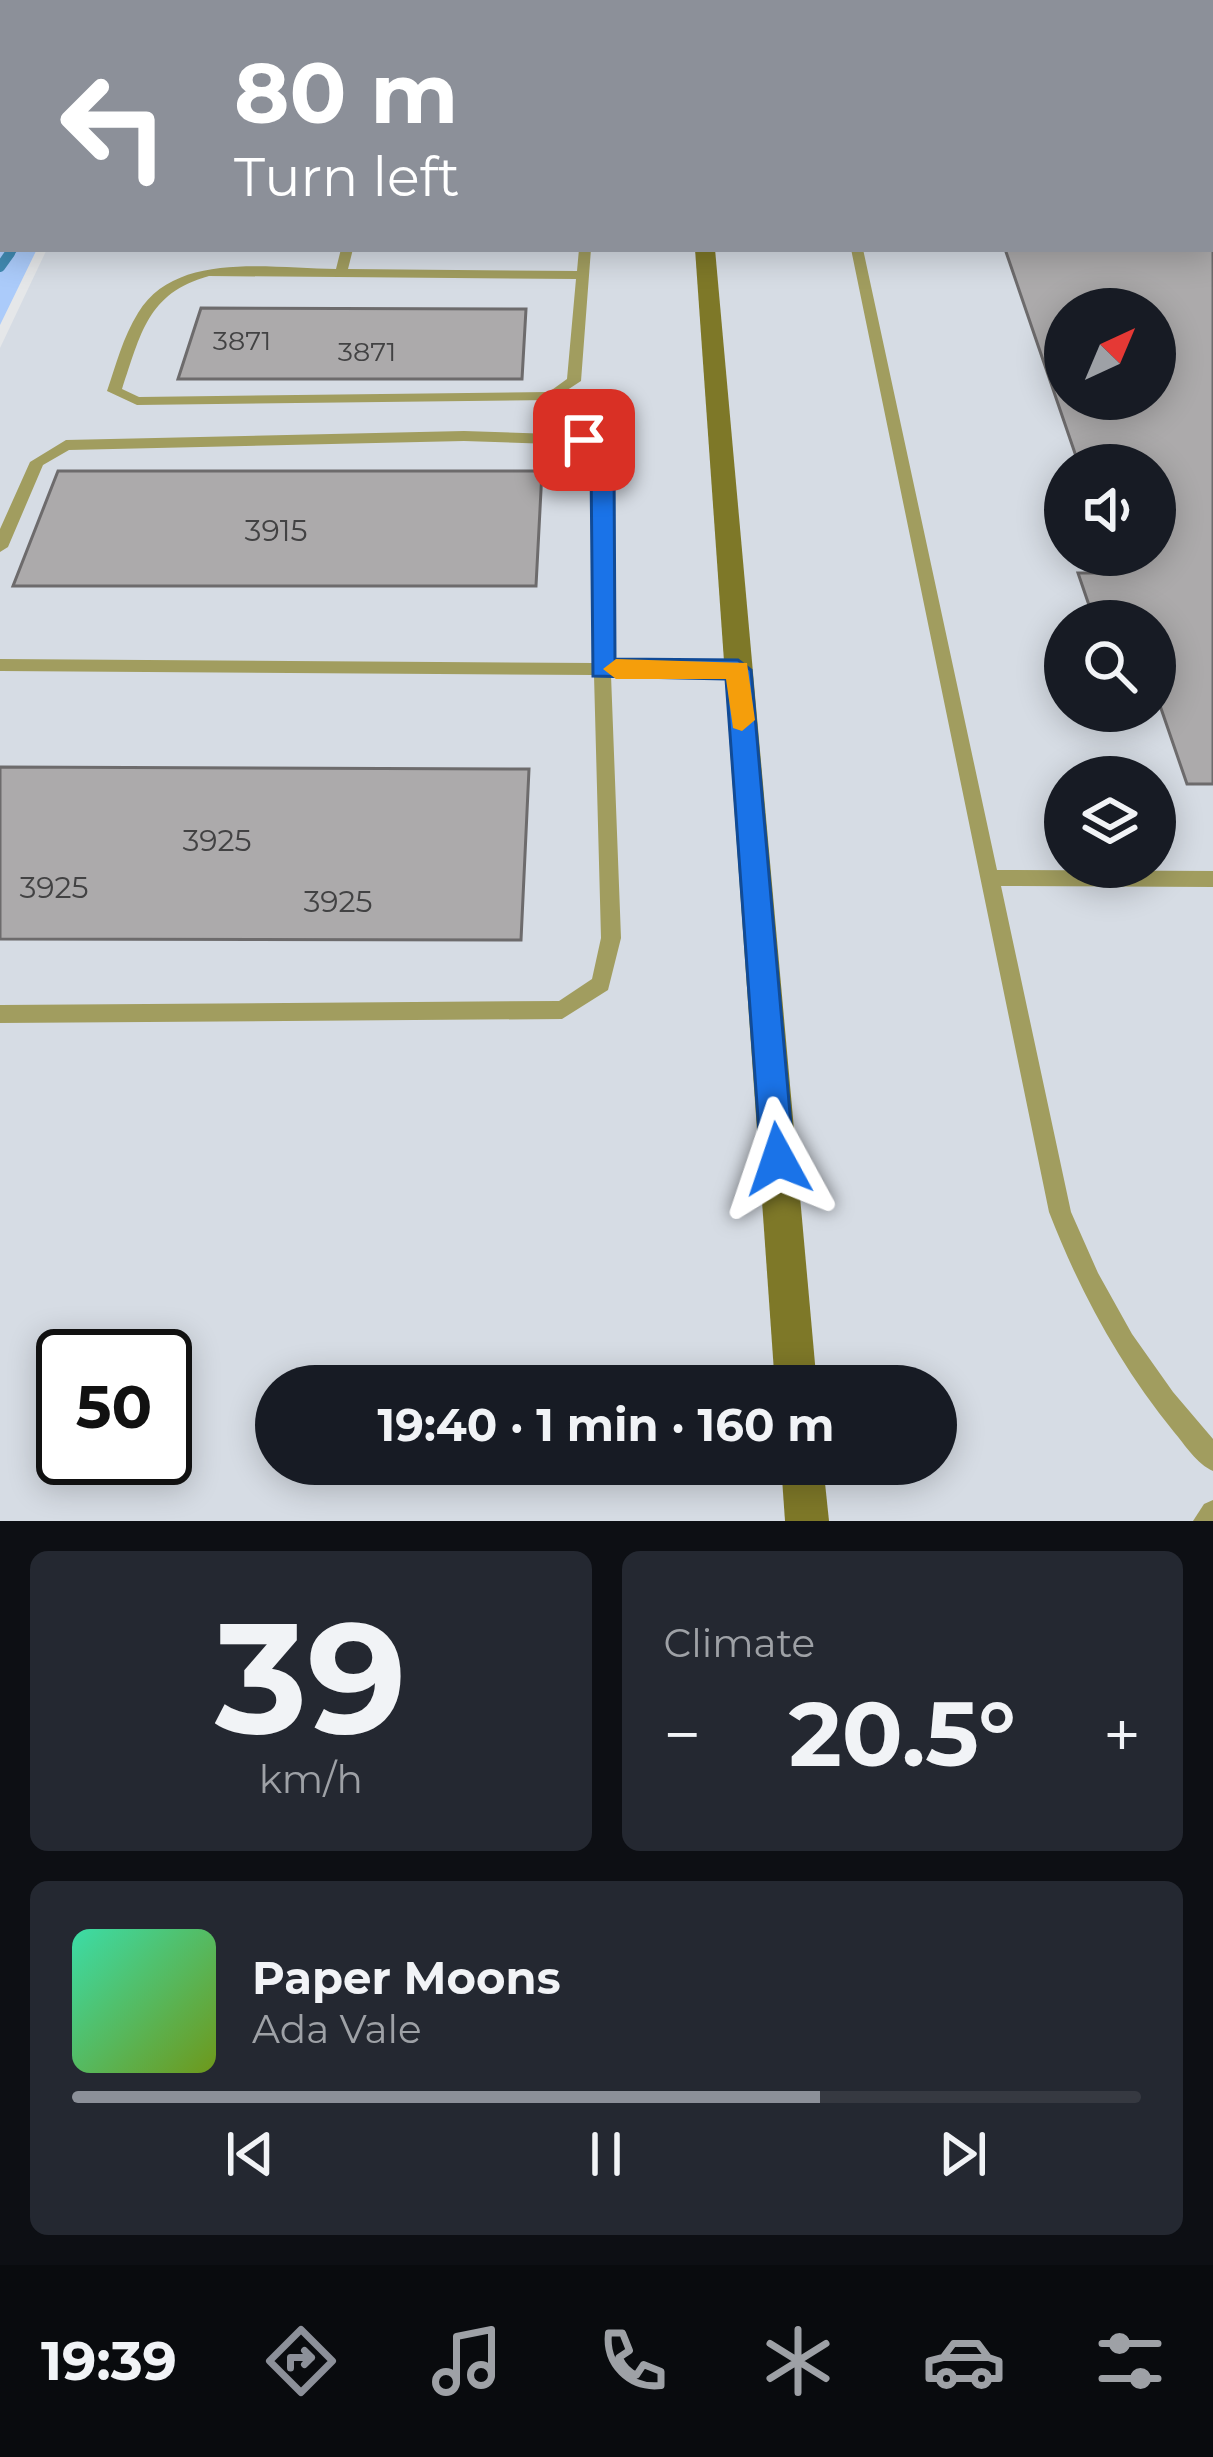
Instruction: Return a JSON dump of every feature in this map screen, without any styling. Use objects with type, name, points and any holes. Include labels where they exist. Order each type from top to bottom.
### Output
[{"type":"main road","points":[[704,252],[794,1365]]},
{"type":"main road","points":[[804,1485],[807,1521]]},
{"type":"lane","points":[[341,274],[346,252]]},
{"type":"lane","points":[[583,275],[209,272],[182,278],[148,304],[114,391],[137,401],[552,396],[574,381],[583,275],[585,252]]},
{"type":"lane","points":[[858,252],[1060,1212],[1101,1311],[1149,1387],[1213,1458]]},
{"type":"lane","points":[[0,547],[37,461],[66,445],[464,436],[584,440],[603,460],[602,669],[611,938],[601,984],[562,1010],[0,1014]]},
{"type":"lane","points":[[0,665],[738,670]]},
{"type":"lane","points":[[990,878],[1213,879]]},
{"type":"lane","points":[[1206,1521],[1213,1514]]},
{"type":"shaded area","points":[[0,252],[36,252],[0,325]]},
{"type":"shaded area","points":[[46,252],[1213,252],[1213,1521],[0,1521],[0,348]]},
{"type":"building","points":[[1006,252],[1213,252],[1213,784],[1187,784],[1169,732],[1176,732],[1176,600],[1087,600],[1079,576],[1176,576],[1176,444],[1072,444],[1064,420],[1176,420],[1176,288],[1044,288],[1044,363]]},
{"type":"building","points":[[201,308],[526,309],[522,379],[178,379]]},
{"type":"building","points":[[58,471],[542,471],[536,586],[13,586]]},
{"type":"building","points":[[0,767],[529,769],[521,940],[0,939]]},
{"type":"waterway","points":[[8,256],[11,252]]},
{"type":"waterway","points":[[0,267],[10,253]]},
{"type":"slow traffic","points":[[616,669],[738,670],[742,720]]},
{"type":"route","points":[[584,440],[603,460],[602,669],[738,670],[778,1159]]}]
